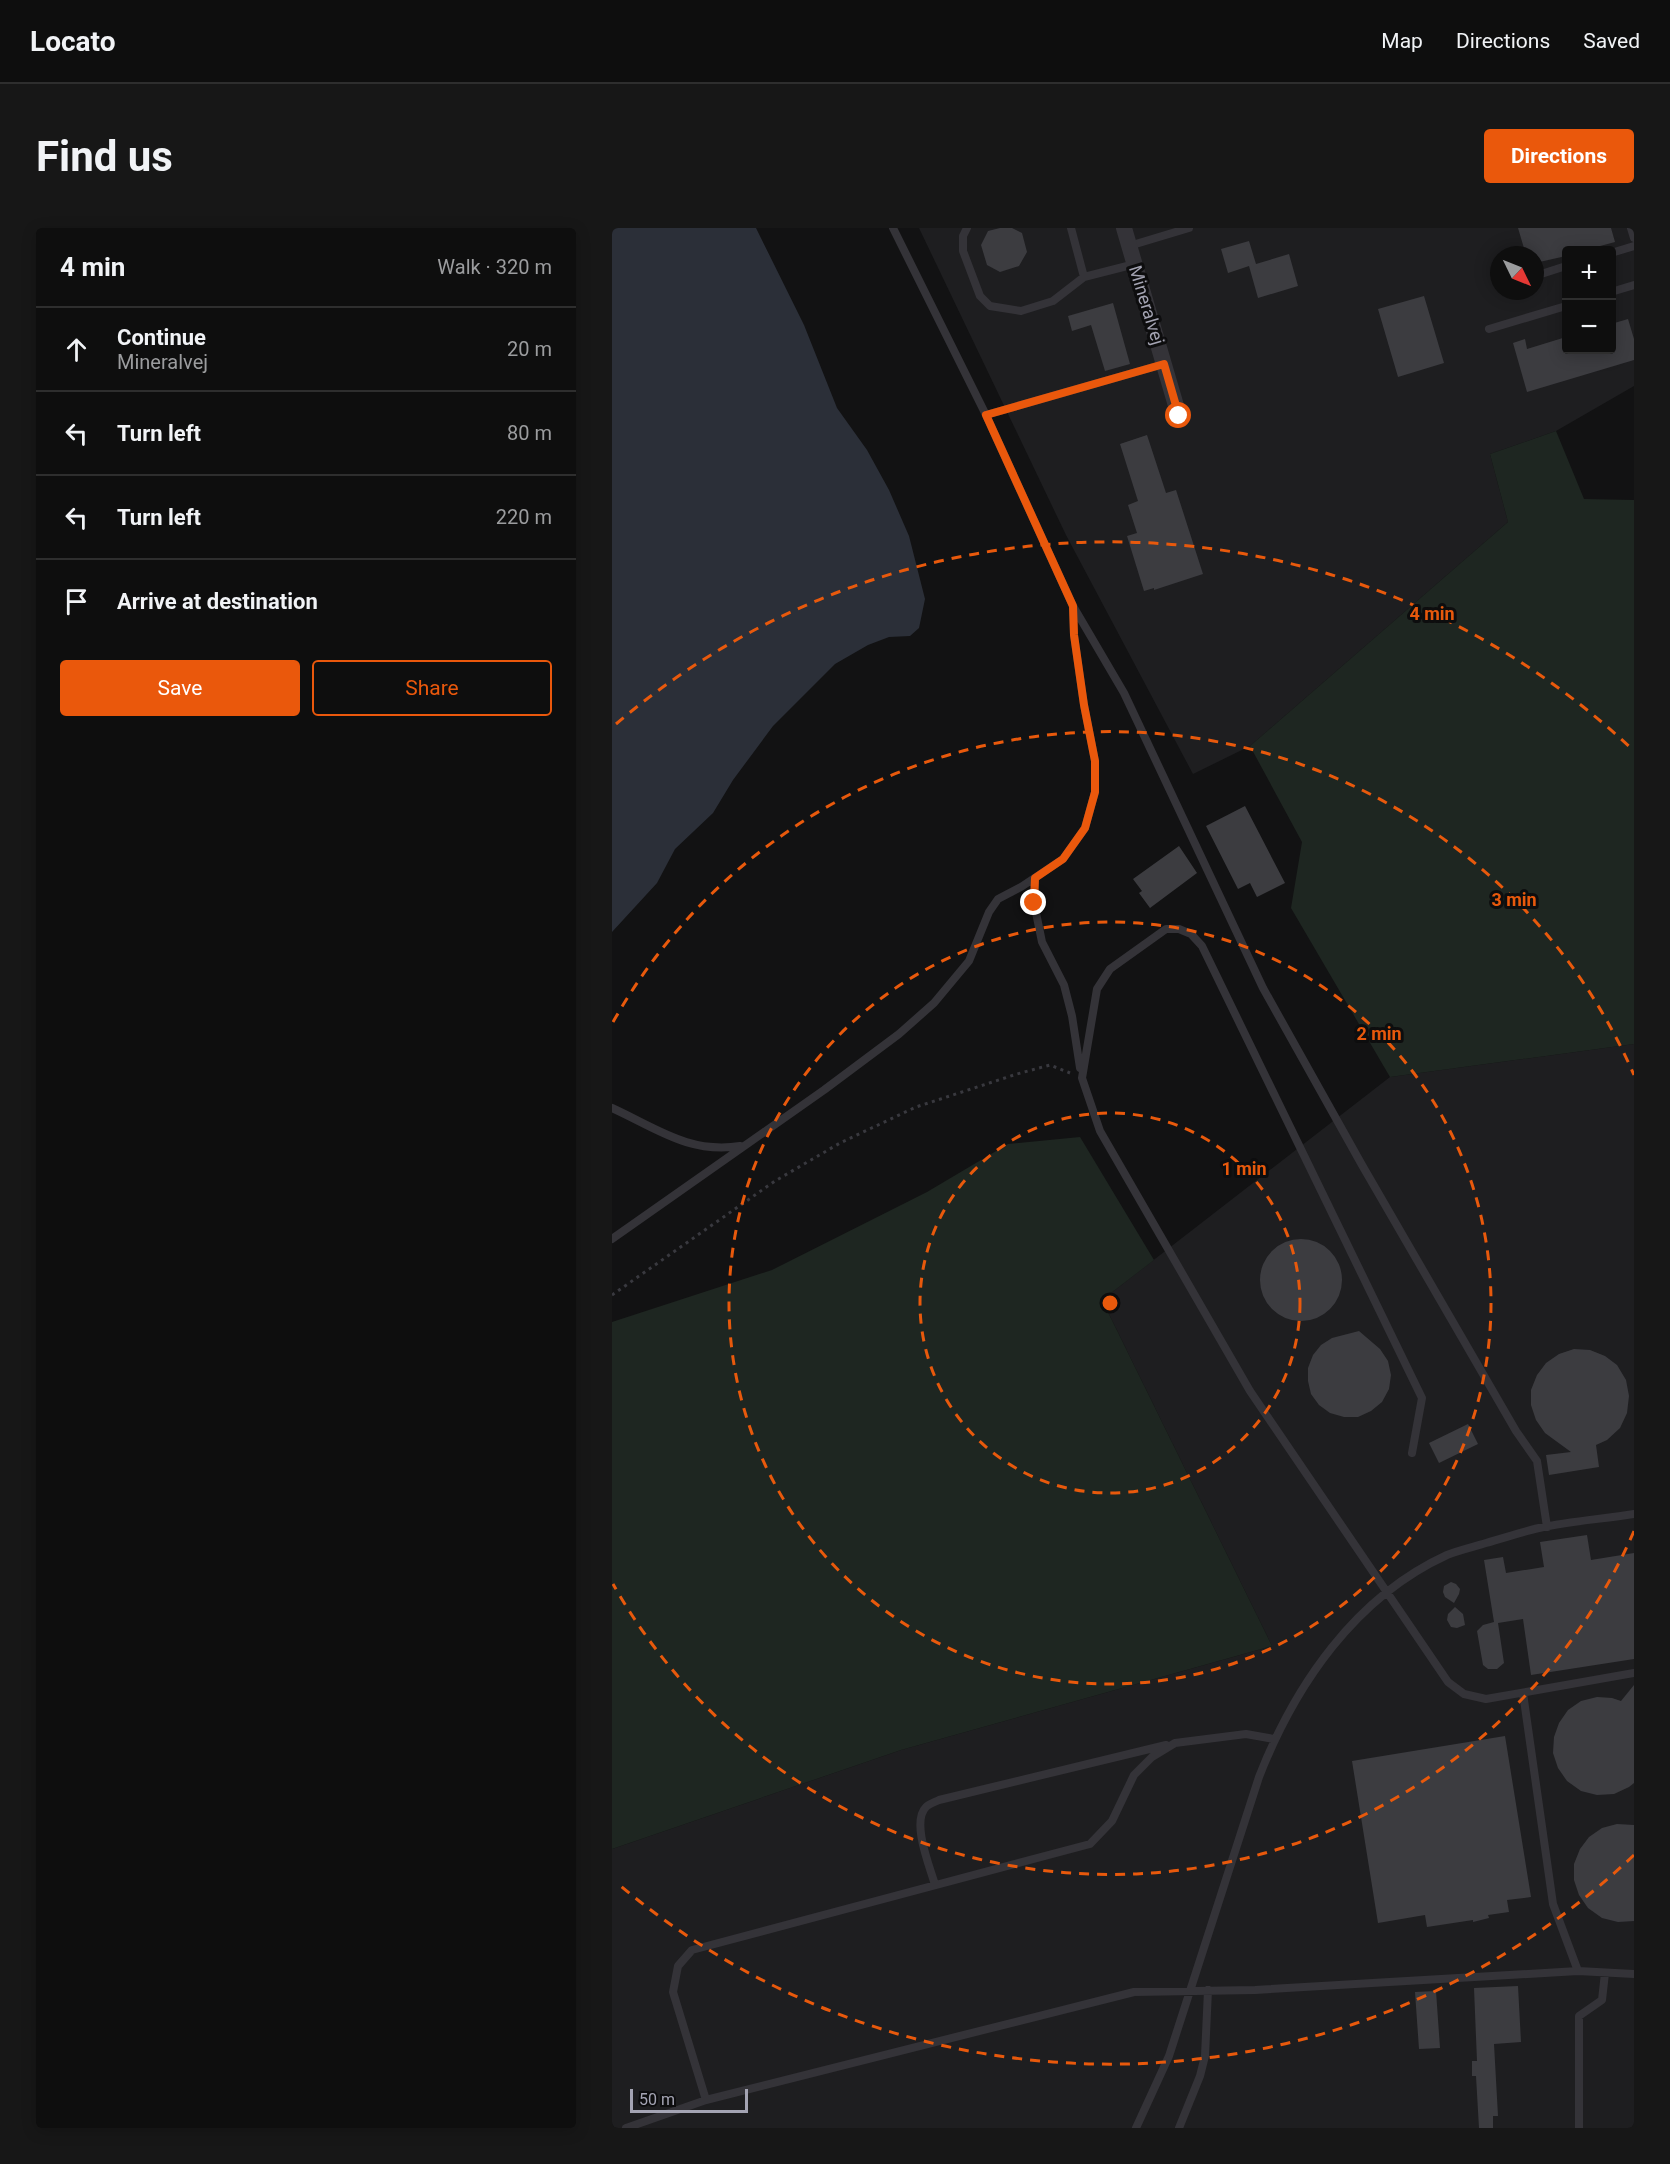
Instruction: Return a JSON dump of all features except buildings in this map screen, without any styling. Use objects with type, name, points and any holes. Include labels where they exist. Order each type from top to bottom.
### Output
[{"type":"street","name":"Mineralvej","points":[[1124,228],[1179,416]]},
{"type":"lane","points":[[894,228],[986,415],[1073,606],[1124,693],[1263,988],[1362,1165],[1516,1431],[1537,1461],[1547,1527]]},
{"type":"lane","points":[[967,228],[963,236],[963,251],[980,296],[990,306],[1021,311],[1053,301],[1084,277],[1135,264]]},
{"type":"lane","points":[[1071,228],[1084,277]]},
{"type":"lane","points":[[1129,246],[1189,228]]},
{"type":"lane","points":[[1631,228],[1634,238]]},
{"type":"lane","points":[[1616,251],[1634,246]]},
{"type":"lane","points":[[1544,273],[1562,267]]},
{"type":"lane","points":[[1616,290],[1634,285]]},
{"type":"lane","points":[[1489,329],[1562,307]]},
{"type":"lane","points":[[986,415],[1164,364]]},
{"type":"lane","points":[[612,1239],[899,1034],[934,1003],[969,961],[989,912],[998,899],[1063,859],[1085,828],[1095,792],[1095,761],[1074,635],[1073,606]]},
{"type":"lane","points":[[1035,878],[1034,903],[1042,942],[1064,985],[1072,1016],[1082,1078],[1100,1131],[1250,1390],[1448,1682],[1464,1694],[1486,1699],[1634,1673]]},
{"type":"lane","points":[[1082,1078],[1097,989],[1110,969],[1166,929],[1179,929],[1191,934],[1202,946],[1422,1398],[1412,1454]]},
{"type":"lane","points":[[612,1108],[679,1141],[724,1148],[744,1145]]},
{"type":"lane","points":[[1136,2128],[1169,2056],[1259,1777],[1274,1739],[1324,1657],[1345,1631],[1386,1593],[1416,1571],[1449,1554],[1547,1527],[1634,1514]]},
{"type":"lane","points":[[1523,1693],[1553,1904],[1578,1971]]},
{"type":"lane","points":[[935,1885],[920,1830],[921,1818],[926,1808],[939,1800],[1175,1743],[1246,1734],[1274,1739]]},
{"type":"lane","points":[[706,2100],[673,1992],[678,1966],[692,1950],[1090,1844],[1112,1821],[1134,1775],[1152,1757],[1175,1743]]},
{"type":"lane","points":[[626,2128],[706,2100],[1134,1992],[1255,1990],[1578,1971],[1634,1974]]},
{"type":"lane","points":[[1579,2128],[1579,2016],[1602,2000],[1605,1973]]},
{"type":"lane","points":[[1179,2128],[1200,2076],[1205,2056],[1208,1990]]},
{"type":"path","points":[[612,1295],[775,1181],[840,1143],[916,1107],[1050,1065],[1082,1078]]},
{"type":"shaded area","points":[[612,228],[756,228],[804,325],[837,408],[867,450],[889,490],[909,536],[925,599],[919,628],[910,636],[889,637],[868,645],[835,664],[773,726],[733,780],[713,813],[675,849],[657,883],[612,932]]},
{"type":"shaded area","points":[[919,228],[1634,228],[1634,386],[1556,431],[1490,454],[1508,522],[1250,746],[1193,774],[1066,535]]},
{"type":"shaded area","points":[[1556,431],[1584,499],[1634,500],[1634,1044],[1390,1077],[1291,908],[1302,842],[1250,746],[1508,522],[1490,454]]},
{"type":"shaded area","points":[[1634,1044],[1634,2128],[612,2128],[612,1849],[901,1750],[1272,1646],[1102,1300],[1390,1077]]},
{"type":"shaded area","points":[[1080,1137],[1154,1260],[1102,1300],[1272,1646],[901,1750],[612,1849],[612,1322],[772,1270],[927,1192],[1008,1144]]},
{"type":"route","points":[[1034,903],[1035,878],[1063,859],[1085,828],[1095,792],[1095,761],[1074,635],[1073,606],[986,415],[1164,364],[1179,416]]}]
